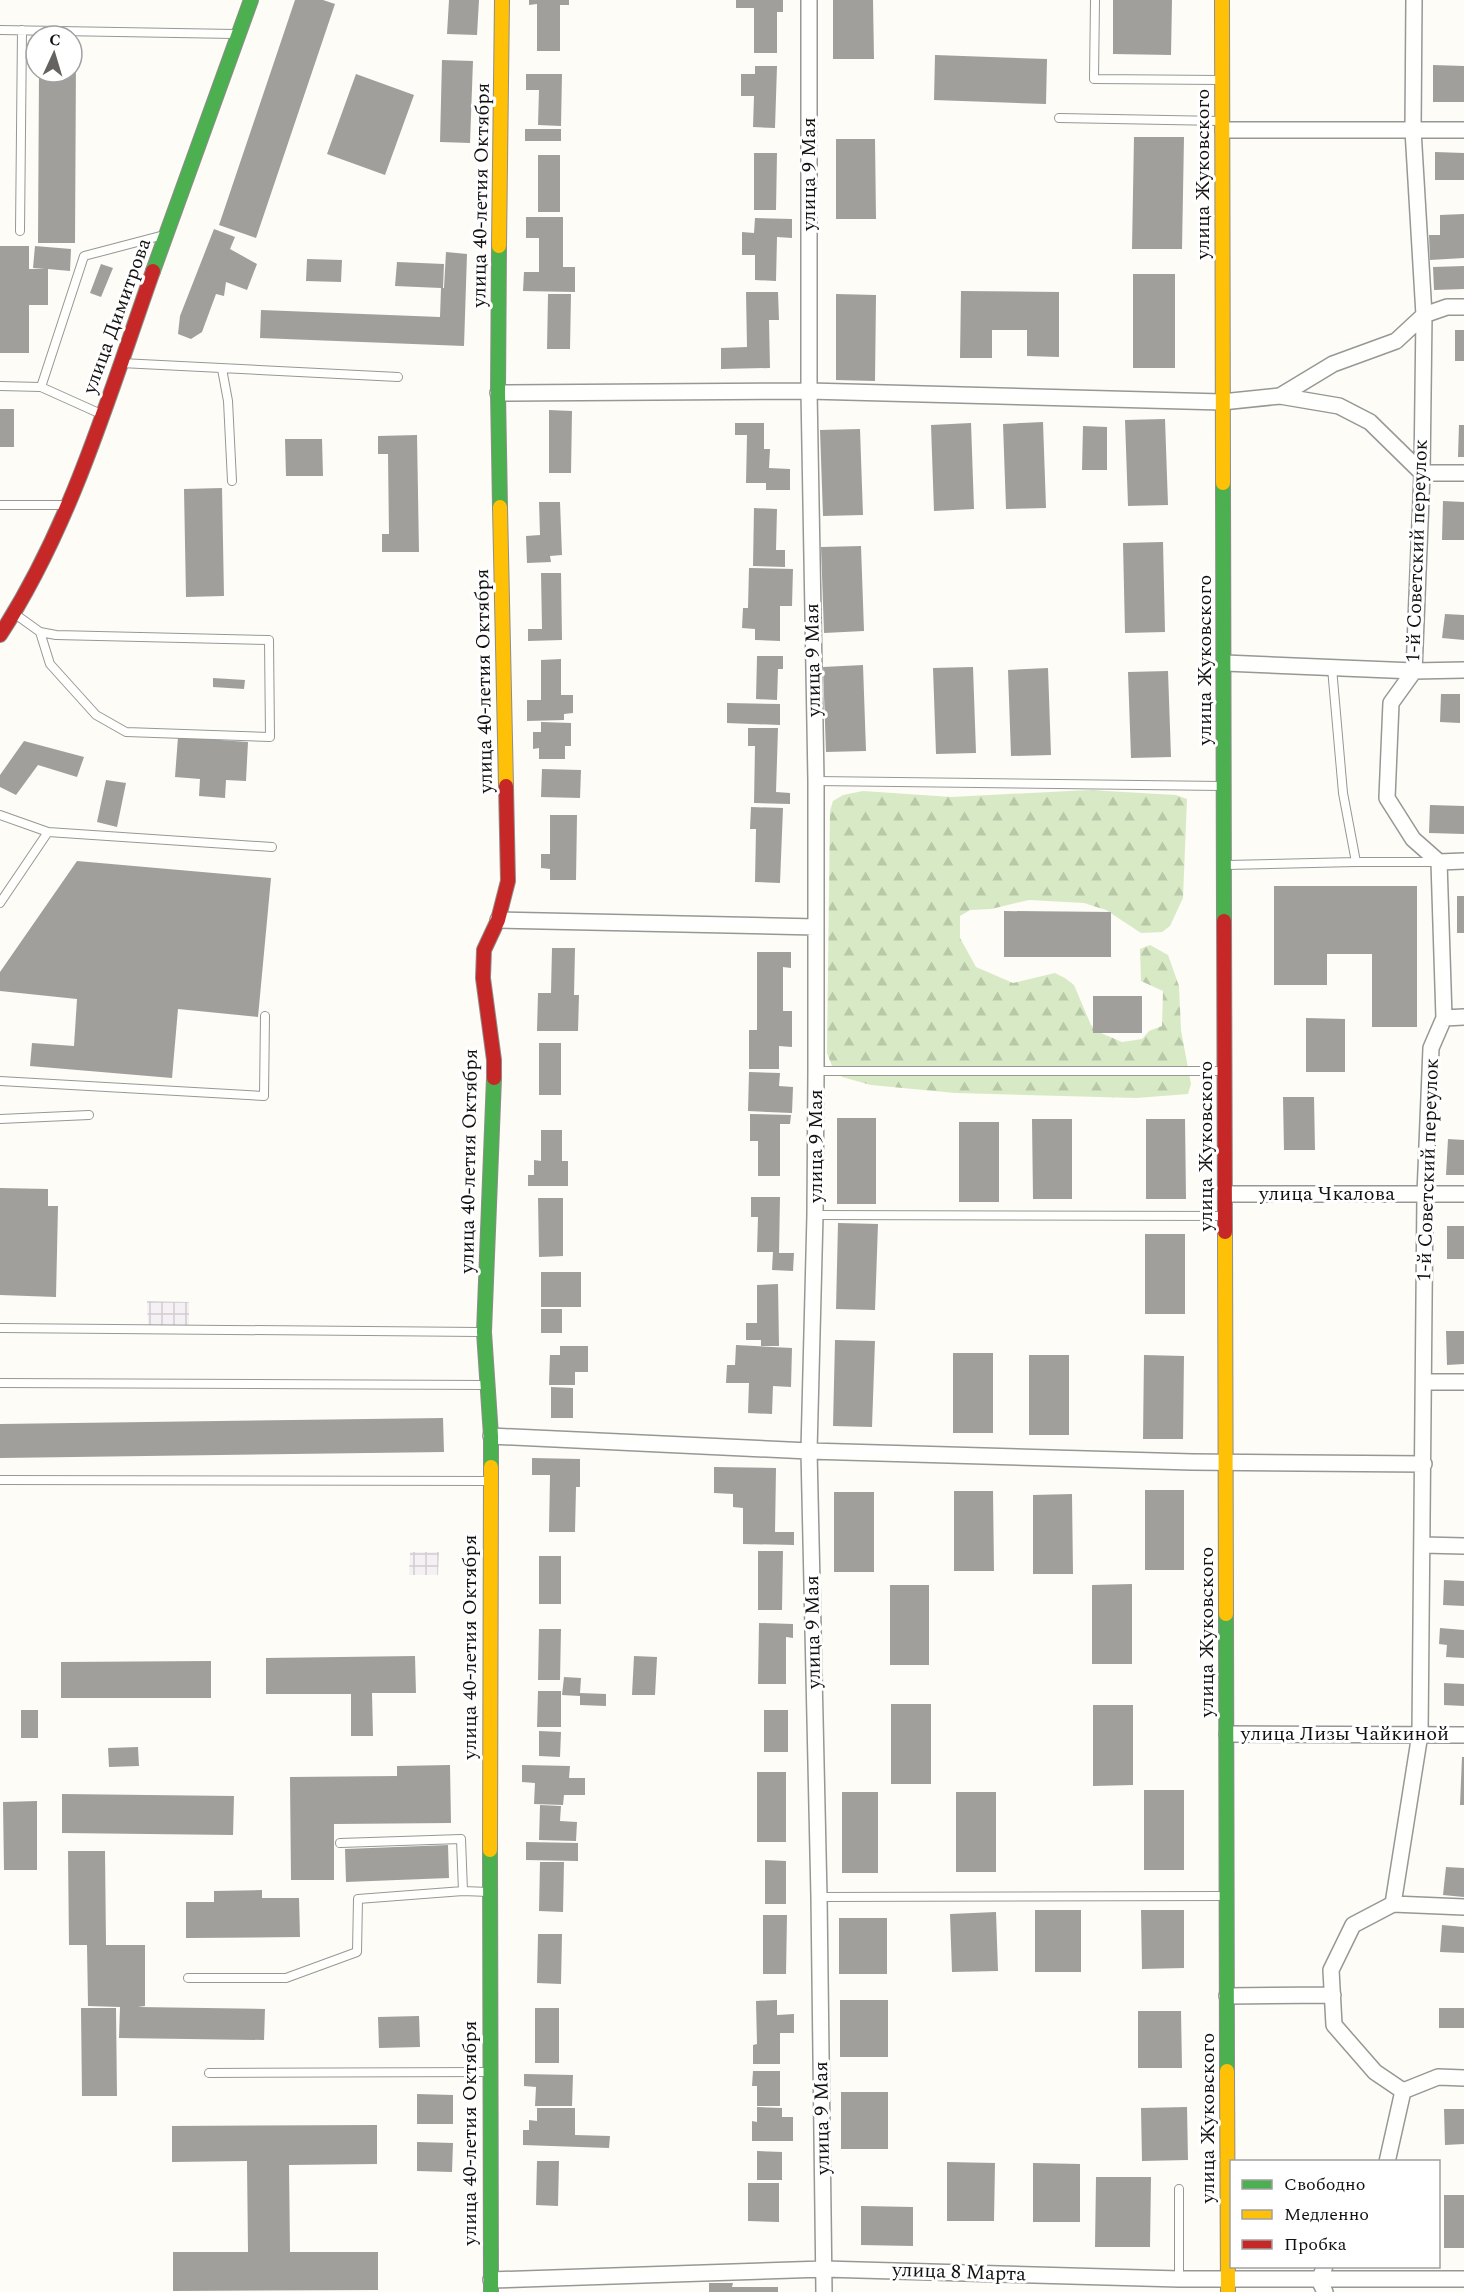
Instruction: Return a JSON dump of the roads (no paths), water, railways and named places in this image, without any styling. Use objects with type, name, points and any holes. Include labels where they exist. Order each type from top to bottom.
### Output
[{"type":"street","name":"улица Димитрова","points":[[0,635],[15,614],[69,505],[251,0]]},
{"type":"street","name":"улица 40-летия Октября","points":[[491,2286],[489,1481],[491,1436],[484,1332],[494,1060],[483,978],[484,950],[498,920],[508,881],[498,393],[502,0]]},
{"type":"street","name":"улица 9 Мая","points":[[809,0],[809,391],[816,781],[815,1215],[809,1451],[819,1897],[824,2292]]},
{"type":"street","name":"улица Жуковского","points":[[1222,0],[1228,2286]]},
{"type":"street","name":"1-й Советский переулок","points":[[1393,1904],[1420,1734],[1425,1194],[1431,1048],[1444,1018],[1439,862],[1413,839],[1388,798],[1392,703],[1414,671],[1422,473],[1424,315],[1413,130],[1414,0]]},
{"type":"street","points":[[1223,125],[1464,130]]},
{"type":"street","points":[[1280,396],[1333,364],[1396,340],[1424,315],[1447,307],[1464,307]]},
{"type":"street","points":[[498,393],[809,391],[1222,402],[1280,396],[1339,406],[1370,422],[1422,473],[1464,473]]},
{"type":"street","points":[[1225,663],[1414,671],[1464,670]]},
{"type":"street","points":[[1439,862],[1464,861]]},
{"type":"street","points":[[498,920],[816,927]]},
{"type":"street","points":[[1444,1018],[1464,1017]]},
{"type":"street","name":"улица Чкалова","points":[[1226,1194],[1464,1194]]},
{"type":"street","points":[[1424,1382],[1464,1382]]},
{"type":"street","points":[[491,1436],[809,1451],[1226,1462],[1424,1464]]},
{"type":"street","points":[[1423,1545],[1464,1546]]},
{"type":"street","name":"улица Лизы Чайкиной","points":[[1227,1734],[1464,1735]]},
{"type":"street","points":[[1403,2091],[1375,2072],[1334,2025],[1331,1970],[1353,1925],[1393,1904],[1464,1907]]},
{"type":"street","points":[[1227,1996],[1333,1995]]},
{"type":"street","points":[[1403,2091],[1438,2077],[1464,2078]]},
{"type":"street","points":[[1387,2160],[1403,2091]]},
{"type":"street","name":"улица 8 Марта","points":[[491,2286],[824,2269],[1179,2279],[1228,2286],[1323,2279],[1464,2279]]},
{"type":"lane","points":[[1095,0],[1094,79],[1222,80]]},
{"type":"lane","points":[[0,30],[239,34]]},
{"type":"lane","points":[[20,231],[22,30]]},
{"type":"lane","points":[[1059,118],[1223,125]]},
{"type":"lane","points":[[41,387],[84,256],[167,234]]},
{"type":"lane","points":[[121,363],[398,377]]},
{"type":"lane","points":[[222,369],[228,401],[232,481]]},
{"type":"lane","points":[[0,386],[41,387],[103,414]]},
{"type":"lane","points":[[0,505],[69,505]]},
{"type":"lane","points":[[15,614],[40,633],[56,635],[269,640],[270,737],[126,732],[96,715],[50,664],[40,633]]},
{"type":"lane","points":[[1332,668],[1343,793],[1356,862]]},
{"type":"lane","points":[[816,781],[1224,786]]},
{"type":"lane","points":[[0,815],[48,832],[272,847]]},
{"type":"lane","points":[[0,903],[48,832]]},
{"type":"lane","points":[[1225,866],[1439,862]]},
{"type":"lane","points":[[0,1081],[264,1096],[265,1016]]},
{"type":"lane","points":[[816,1071],[1225,1071]]},
{"type":"lane","points":[[0,1119],[88,1115]]},
{"type":"lane","points":[[815,1215],[1226,1216]]},
{"type":"lane","points":[[0,1328],[484,1332]]},
{"type":"lane","points":[[0,1383],[488,1385]]},
{"type":"lane","points":[[0,1479],[489,1481]]},
{"type":"lane","points":[[340,1843],[461,1839],[463,1891]]},
{"type":"lane","points":[[188,1978],[286,1978],[357,1952],[358,1899],[463,1891],[491,1892]]},
{"type":"lane","points":[[819,1897],[1227,1896]]},
{"type":"lane","points":[[210,2073],[489,2072]]},
{"type":"lane","points":[[1179,2189],[1179,2279]]}]
